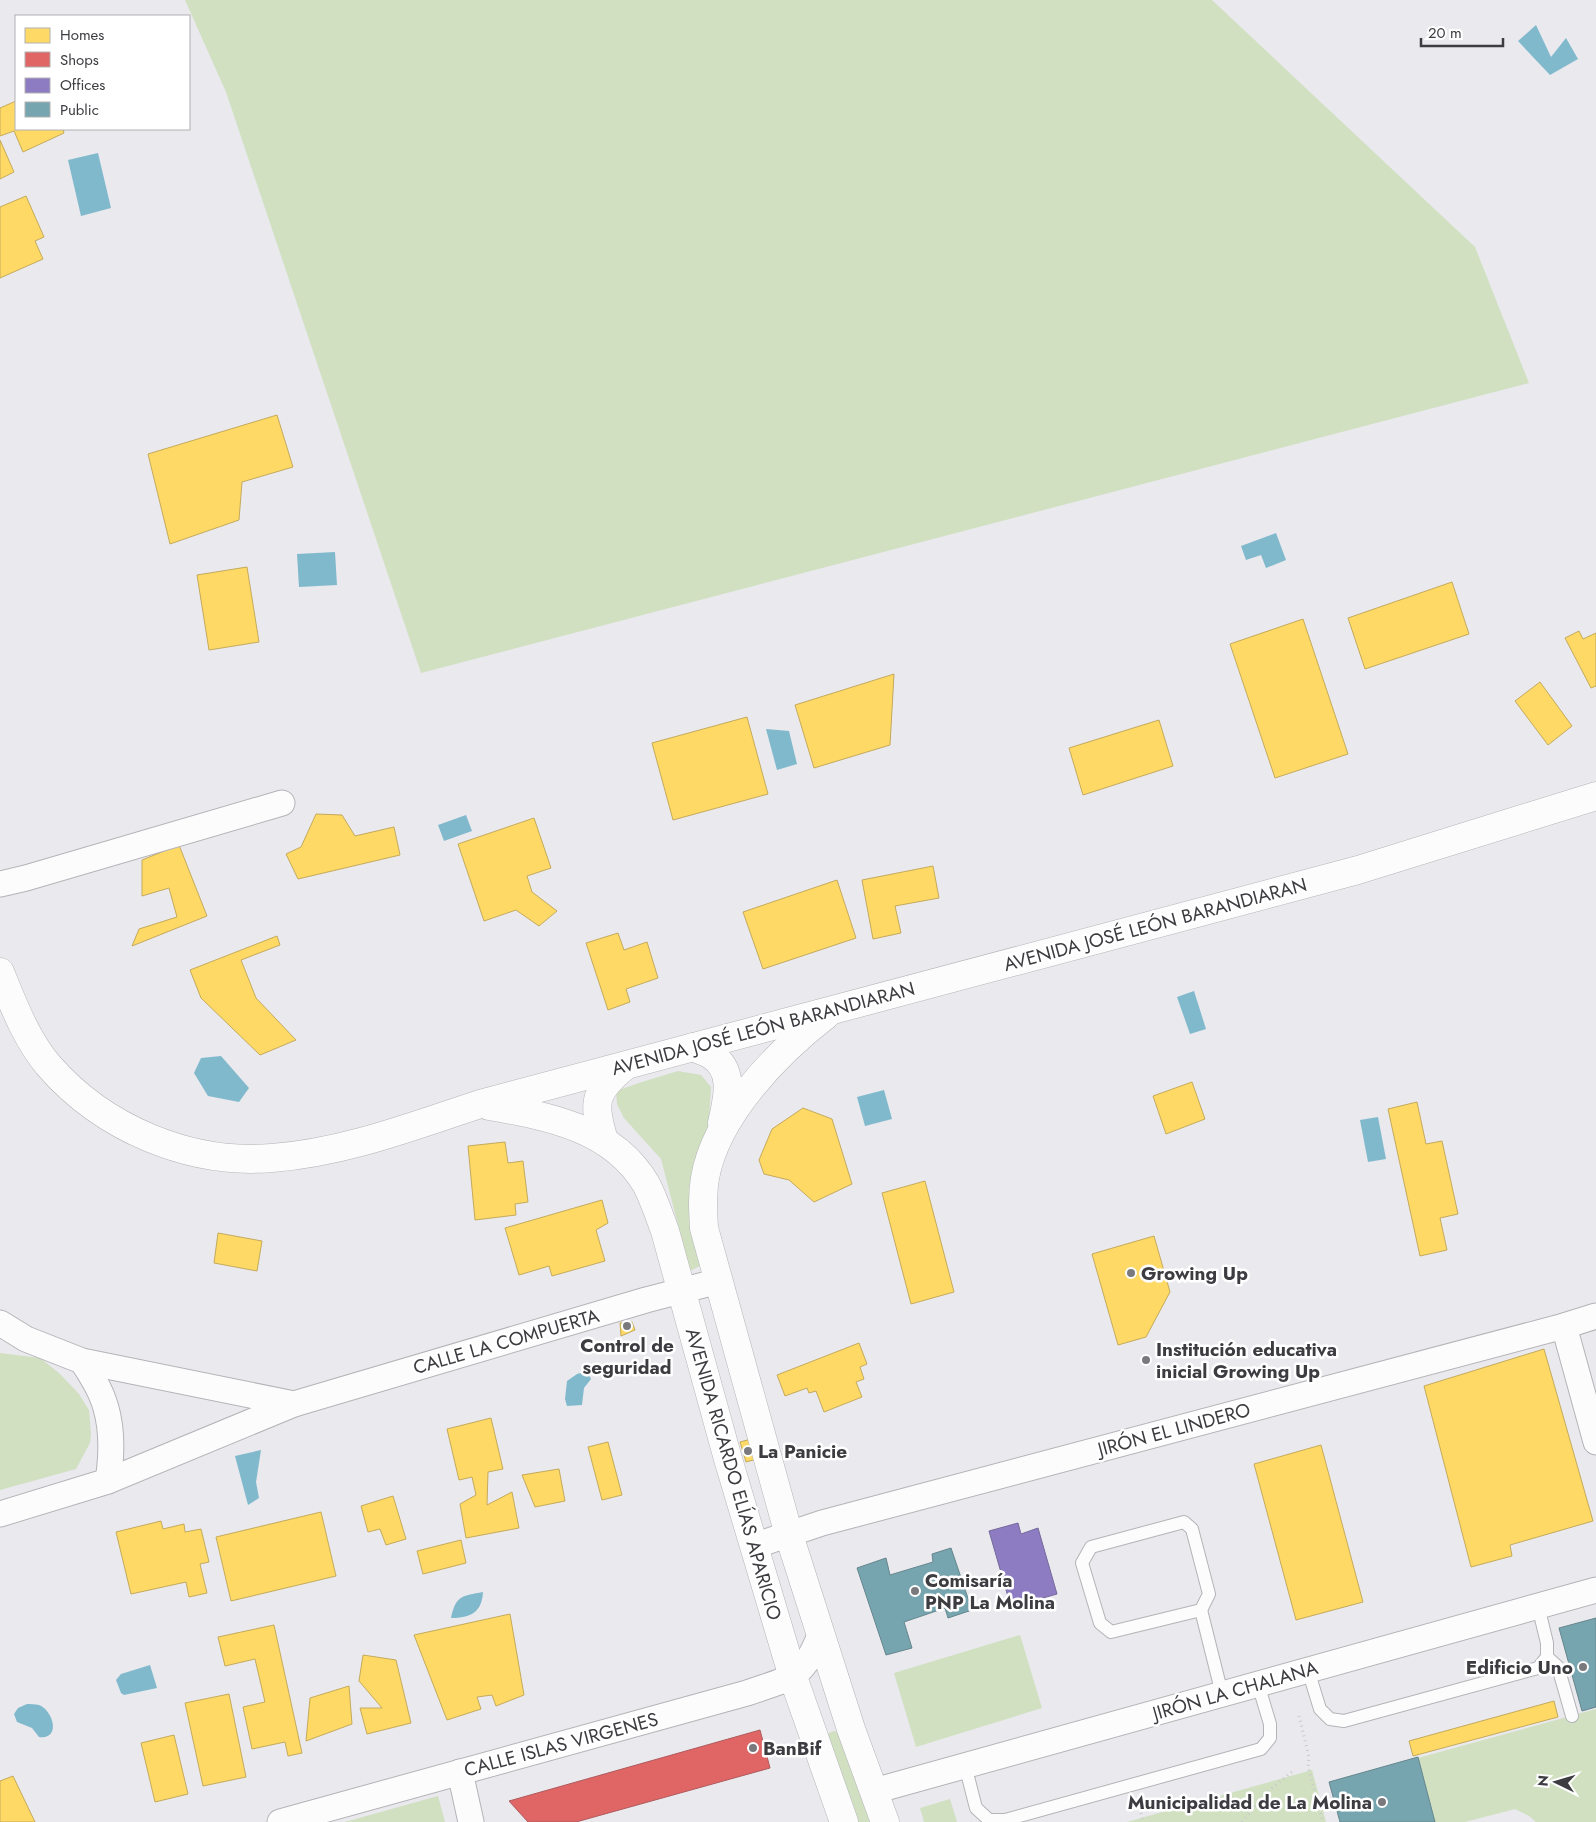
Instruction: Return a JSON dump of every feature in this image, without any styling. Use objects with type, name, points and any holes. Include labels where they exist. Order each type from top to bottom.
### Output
[{"type":"street","name":"AVENIDA JOSÉ LEÓN BARANDIARAN","points":[[0,972],[23,1026],[48,1064],[76,1094],[149,1139],[187,1152],[230,1158],[271,1158],[315,1152],[374,1138],[480,1104],[1358,870],[1596,796]]},
{"type":"street","points":[[0,884],[282,803]]},
{"type":"street","name":"AVENIDA RICARDO ELÍAS APARICIO","points":[[720,1132],[769,1066],[800,1035],[834,1009]]},
{"type":"street","name":"AVENIDA RICARDO ELÍAS APARICIO","points":[[693,1047],[711,1055],[721,1064],[727,1078],[729,1094],[720,1132],[705,1177],[702,1202],[704,1228],[789,1534],[851,1729],[885,1822]]},
{"type":"street","points":[[604,1140],[596,1107],[600,1091],[625,1066]]},
{"type":"street","name":"AVENIDA RICARDO ELÍAS APARICIO","points":[[480,1104],[553,1119],[604,1140],[618,1150],[632,1164],[646,1184],[657,1206],[793,1677],[844,1822]]},
{"type":"street","name":"CALLE LA COMPUERTA","points":[[0,1514],[108,1481],[294,1404],[719,1281]]},
{"type":"street","name":"JIRÓN EL LINDERO","points":[[754,1546],[832,1520],[1596,1316]]},
{"type":"street","name":"CALLE LA COMPUERTA","points":[[0,1323],[26,1339],[82,1361],[294,1404]]},
{"type":"street","points":[[1564,1326],[1596,1442]]},
{"type":"street","points":[[82,1361],[104,1400],[110,1427],[112,1457],[108,1481]]},
{"type":"street","name":"JIRÓN LA CHALANA","points":[[874,1790],[1596,1590]]},
{"type":"street","name":"CALLE ISLAS VIRGENES","points":[[280,1822],[747,1693],[793,1677],[802,1669],[813,1653],[820,1634]]},
{"type":"street","points":[[814,1739],[817,1728],[824,1722],[833,1719],[841,1721],[851,1729]]},
{"type":"street","points":[[460,1772],[472,1822]]},
{"type":"lane","points":[[1201,1610],[1111,1632],[1100,1624],[1082,1563],[1091,1547],[1184,1522],[1192,1529],[1209,1594],[1201,1610],[1222,1694]]},
{"type":"lane","points":[[1308,1670],[1320,1709],[1330,1719],[1344,1721],[1538,1668],[1547,1657],[1547,1643],[1538,1606]]},
{"type":"lane","points":[[1547,1657],[1558,1667],[1572,1716]]},
{"type":"lane","points":[[965,1765],[976,1808],[989,1820],[1005,1820],[1261,1749],[1270,1738],[1270,1724],[1258,1684]]},
{"type":"path","points":[[1297,1709],[1309,1757],[1308,1767],[1323,1822]]},
{"type":"path","points":[[1242,1822],[1265,1794],[1294,1770]]},
{"type":"path","points":[[1141,1813],[1143,1822]]},
{"type":"green space","points":[[185,0],[1212,0],[1475,247],[1529,383],[421,673],[226,92]]},
{"type":"green space","points":[[678,1071],[701,1075],[711,1087],[709,1121],[701,1154],[704,1264],[690,1271],[661,1159],[624,1118],[617,1104],[616,1091]]},
{"type":"green space","points":[[0,1353],[40,1358],[59,1373],[79,1394],[89,1410],[91,1435],[90,1443],[76,1469],[0,1490]]},
{"type":"green space","points":[[1020,1635],[1042,1708],[916,1747],[894,1673]]},
{"type":"green space","points":[[1596,1709],[1596,1822],[1536,1822],[1515,1809],[1465,1822],[1435,1822],[1418,1758]]},
{"type":"green space","points":[[834,1731],[839,1733],[872,1822],[858,1822],[827,1738],[829,1733]]},
{"type":"green space","points":[[1312,1770],[1326,1822],[1127,1822]]},
{"type":"green space","points":[[438,1796],[445,1822],[345,1822]]},
{"type":"green space","points":[[950,1799],[957,1822],[924,1822],[920,1808]]},
{"type":"water","points":[[1536,25],[1551,57],[1566,38],[1578,59],[1550,75],[1518,41]]},
{"type":"water","points":[[98,153],[111,208],[81,216],[68,160]]},
{"type":"water","points":[[1276,533],[1286,560],[1266,568],[1261,555],[1246,560],[1241,546]]},
{"type":"water","points":[[335,552],[337,585],[299,587],[297,554]]},
{"type":"water","points":[[766,729],[789,731],[797,764],[777,770]]},
{"type":"water","points":[[466,815],[472,831],[444,841],[438,825]]},
{"type":"water","points":[[1194,991],[1206,1029],[1190,1034],[1177,997]]},
{"type":"water","points":[[221,1056],[249,1088],[239,1102],[208,1096],[194,1073],[201,1058]]},
{"type":"water","points":[[884,1090],[892,1119],[865,1126],[857,1097]]},
{"type":"water","points":[[1378,1117],[1386,1159],[1368,1162],[1360,1120]]},
{"type":"water","points":[[587,1371],[591,1379],[584,1388],[582,1405],[567,1406],[565,1399],[567,1381],[577,1374]]},
{"type":"water","points":[[261,1450],[256,1482],[259,1498],[248,1505],[235,1456]]},
{"type":"water","points":[[483,1592],[478,1609],[464,1617],[451,1618],[455,1605],[461,1598]]},
{"type":"water","points":[[150,1665],[157,1688],[124,1695],[121,1693],[116,1680],[121,1674]]},
{"type":"water","points":[[27,1704],[39,1705],[48,1713],[53,1724],[53,1730],[46,1737],[39,1737],[32,1728],[17,1722],[14,1714],[18,1708]]},
{"type":"building: Homes","points":[[15,101],[15,130],[63,130],[64,133],[23,152],[14,131],[0,136],[0,108]]},
{"type":"building: Homes","points":[[0,140],[14,172],[0,179]]},
{"type":"building: Homes","points":[[26,196],[44,237],[35,241],[43,259],[0,278],[0,207]]},
{"type":"building: Homes","points":[[277,415],[293,467],[242,482],[239,520],[170,544],[148,454]]},
{"type":"building: Homes","points":[[247,567],[259,642],[209,650],[197,575]]},
{"type":"building: Homes","points":[[1452,582],[1469,634],[1365,669],[1348,618]]},
{"type":"building: Homes","points":[[1303,619],[1348,754],[1275,778],[1230,644]]},
{"type":"building: Homes","points":[[1579,631],[1583,639],[1596,633],[1596,686],[1591,688],[1565,638]]},
{"type":"building: Homes","points":[[894,674],[890,745],[814,768],[795,705]]},
{"type":"building: Homes","points":[[1540,682],[1572,726],[1548,745],[1515,701]]},
{"type":"building: Homes","points":[[747,717],[768,794],[673,820],[652,743]]},
{"type":"building: Homes","points":[[1159,720],[1173,766],[1083,795],[1069,748]]},
{"type":"building: Homes","points":[[316,814],[342,815],[355,836],[394,827],[400,855],[298,879],[286,854],[301,847]]},
{"type":"building: Homes","points":[[534,818],[551,868],[527,876],[532,892],[557,911],[539,926],[516,910],[484,921],[458,844]]},
{"type":"building: Homes","points":[[179,845],[207,916],[132,946],[139,929],[177,917],[169,888],[142,896],[142,860]]},
{"type":"building: Homes","points":[[933,866],[939,898],[895,906],[901,933],[873,939],[862,880]]},
{"type":"building: Homes","points":[[837,880],[856,938],[763,969],[743,912]]},
{"type":"building: Homes","points":[[618,933],[624,950],[647,942],[658,978],[626,989],[630,1002],[608,1010],[586,943]]},
{"type":"building: Homes","points":[[277,936],[280,945],[241,960],[256,998],[296,1040],[260,1055],[201,998],[190,970]]},
{"type":"building: Homes","points":[[1192,1082],[1205,1119],[1166,1134],[1153,1096]]},
{"type":"building: Homes","points":[[1417,1102],[1426,1144],[1442,1141],[1458,1214],[1440,1218],[1447,1250],[1420,1256],[1388,1109]]},
{"type":"building: Homes","points":[[803,1108],[832,1119],[852,1184],[814,1202],[789,1180],[764,1174],[759,1160],[772,1129]]},
{"type":"building: Homes","points":[[505,1142],[508,1163],[523,1161],[528,1202],[515,1204],[516,1215],[475,1220],[468,1146]]},
{"type":"building: Homes","points":[[925,1181],[954,1292],[911,1304],[882,1193]]},
{"type":"building: Homes","points":[[602,1200],[608,1223],[596,1230],[605,1261],[552,1276],[549,1266],[519,1275],[505,1228]]},
{"type":"building: Homes","points":[[218,1233],[262,1241],[257,1271],[214,1263]]},
{"type":"building: Homes","name":"Growing Up","points":[[1154,1236],[1170,1292],[1146,1337],[1118,1345],[1092,1254]]},
{"type":"building: Homes","name":"Control de seguridad","points":[[632,1322],[635,1330],[621,1336],[620,1323]]},
{"type":"building: Homes","points":[[859,1343],[867,1364],[860,1367],[864,1379],[856,1382],[862,1397],[824,1412],[816,1391],[809,1393],[807,1388],[785,1396],[777,1375]]},
{"type":"building: Homes","points":[[1544,1349],[1593,1521],[1510,1545],[1512,1556],[1471,1567],[1424,1386]]},
{"type":"building: Homes","points":[[491,1418],[503,1469],[488,1472],[487,1505],[512,1492],[519,1528],[466,1538],[460,1504],[476,1495],[472,1477],[459,1480],[447,1429]]},
{"type":"building: Homes","name":"La Panicie","points":[[751,1439],[757,1459],[746,1462],[740,1442]]},
{"type":"building: Homes","points":[[608,1442],[622,1495],[602,1500],[588,1447]]},
{"type":"building: Homes","points":[[1321,1445],[1363,1602],[1296,1620],[1254,1464]]},
{"type":"building: Homes","points":[[559,1469],[565,1501],[535,1507],[522,1475]]},
{"type":"building: Homes","points":[[393,1496],[406,1539],[386,1545],[380,1529],[368,1532],[361,1506]]},
{"type":"building: Homes","points":[[321,1512],[336,1576],[231,1601],[216,1537]]},
{"type":"building: Homes","points":[[161,1521],[163,1529],[184,1524],[185,1532],[201,1529],[209,1562],[200,1564],[207,1593],[189,1597],[186,1582],[131,1594],[116,1532]]},
{"type":"building: Homes","points":[[461,1540],[466,1563],[423,1574],[417,1551]]},
{"type":"building: Homes","points":[[510,1614],[524,1695],[496,1706],[492,1695],[477,1697],[481,1709],[447,1720],[414,1635]]},
{"type":"building: Homes","points":[[274,1625],[302,1753],[288,1756],[285,1742],[252,1749],[243,1707],[265,1702],[255,1659],[225,1666],[218,1637]]},
{"type":"building: Homes","points":[[363,1655],[396,1660],[411,1723],[367,1734],[360,1708],[382,1708],[359,1681]]},
{"type":"building: Homes","points":[[349,1686],[352,1724],[306,1741],[310,1698]]},
{"type":"building: Homes","points":[[229,1694],[246,1777],[203,1786],[185,1703]]},
{"type":"building: Homes","points":[[1554,1701],[1558,1717],[1413,1756],[1409,1741]]},
{"type":"building: Homes","points":[[174,1735],[188,1794],[155,1802],[141,1743]]},
{"type":"building: Homes","points":[[13,1776],[35,1822],[0,1822],[0,1781]]},
{"type":"building: Shops","points":[[760,1730],[770,1768],[576,1822],[528,1822],[509,1801]]},
{"type":"building: Offices","points":[[1018,1523],[1021,1534],[1038,1528],[1057,1594],[1011,1607],[989,1531]]},
{"type":"building: Public","name":"Comisaría PNP La Molina","points":[[951,1548],[972,1610],[948,1618],[945,1608],[904,1622],[912,1648],[886,1655],[857,1568],[886,1558],[890,1575],[933,1562],[932,1554]]},
{"type":"building: Public","name":"Edificio Uno","points":[[1596,1618],[1596,1707],[1582,1711],[1559,1628]]},
{"type":"building: Public","name":"Municipalidad de La Molina","points":[[1418,1757],[1435,1822],[1340,1822],[1329,1782]]},
{"type":"place","name":"Growing Up","points":[[1131,1273]]},
{"type":"place","name":"Control de seguridad","points":[[627,1326]]},
{"type":"place","name":"Institución educativa inicial Growing Up","points":[[1146,1360]]},
{"type":"place","name":"La Panicie","points":[[748,1451]]},
{"type":"place","name":"Comisaría PNP La Molina","points":[[915,1591]]},
{"type":"place","name":"Edificio Uno","points":[[1583,1667]]},
{"type":"place","name":"BanBif","points":[[753,1748]]},
{"type":"place","name":"Municipalidad de La Molina","points":[[1382,1802]]}]
